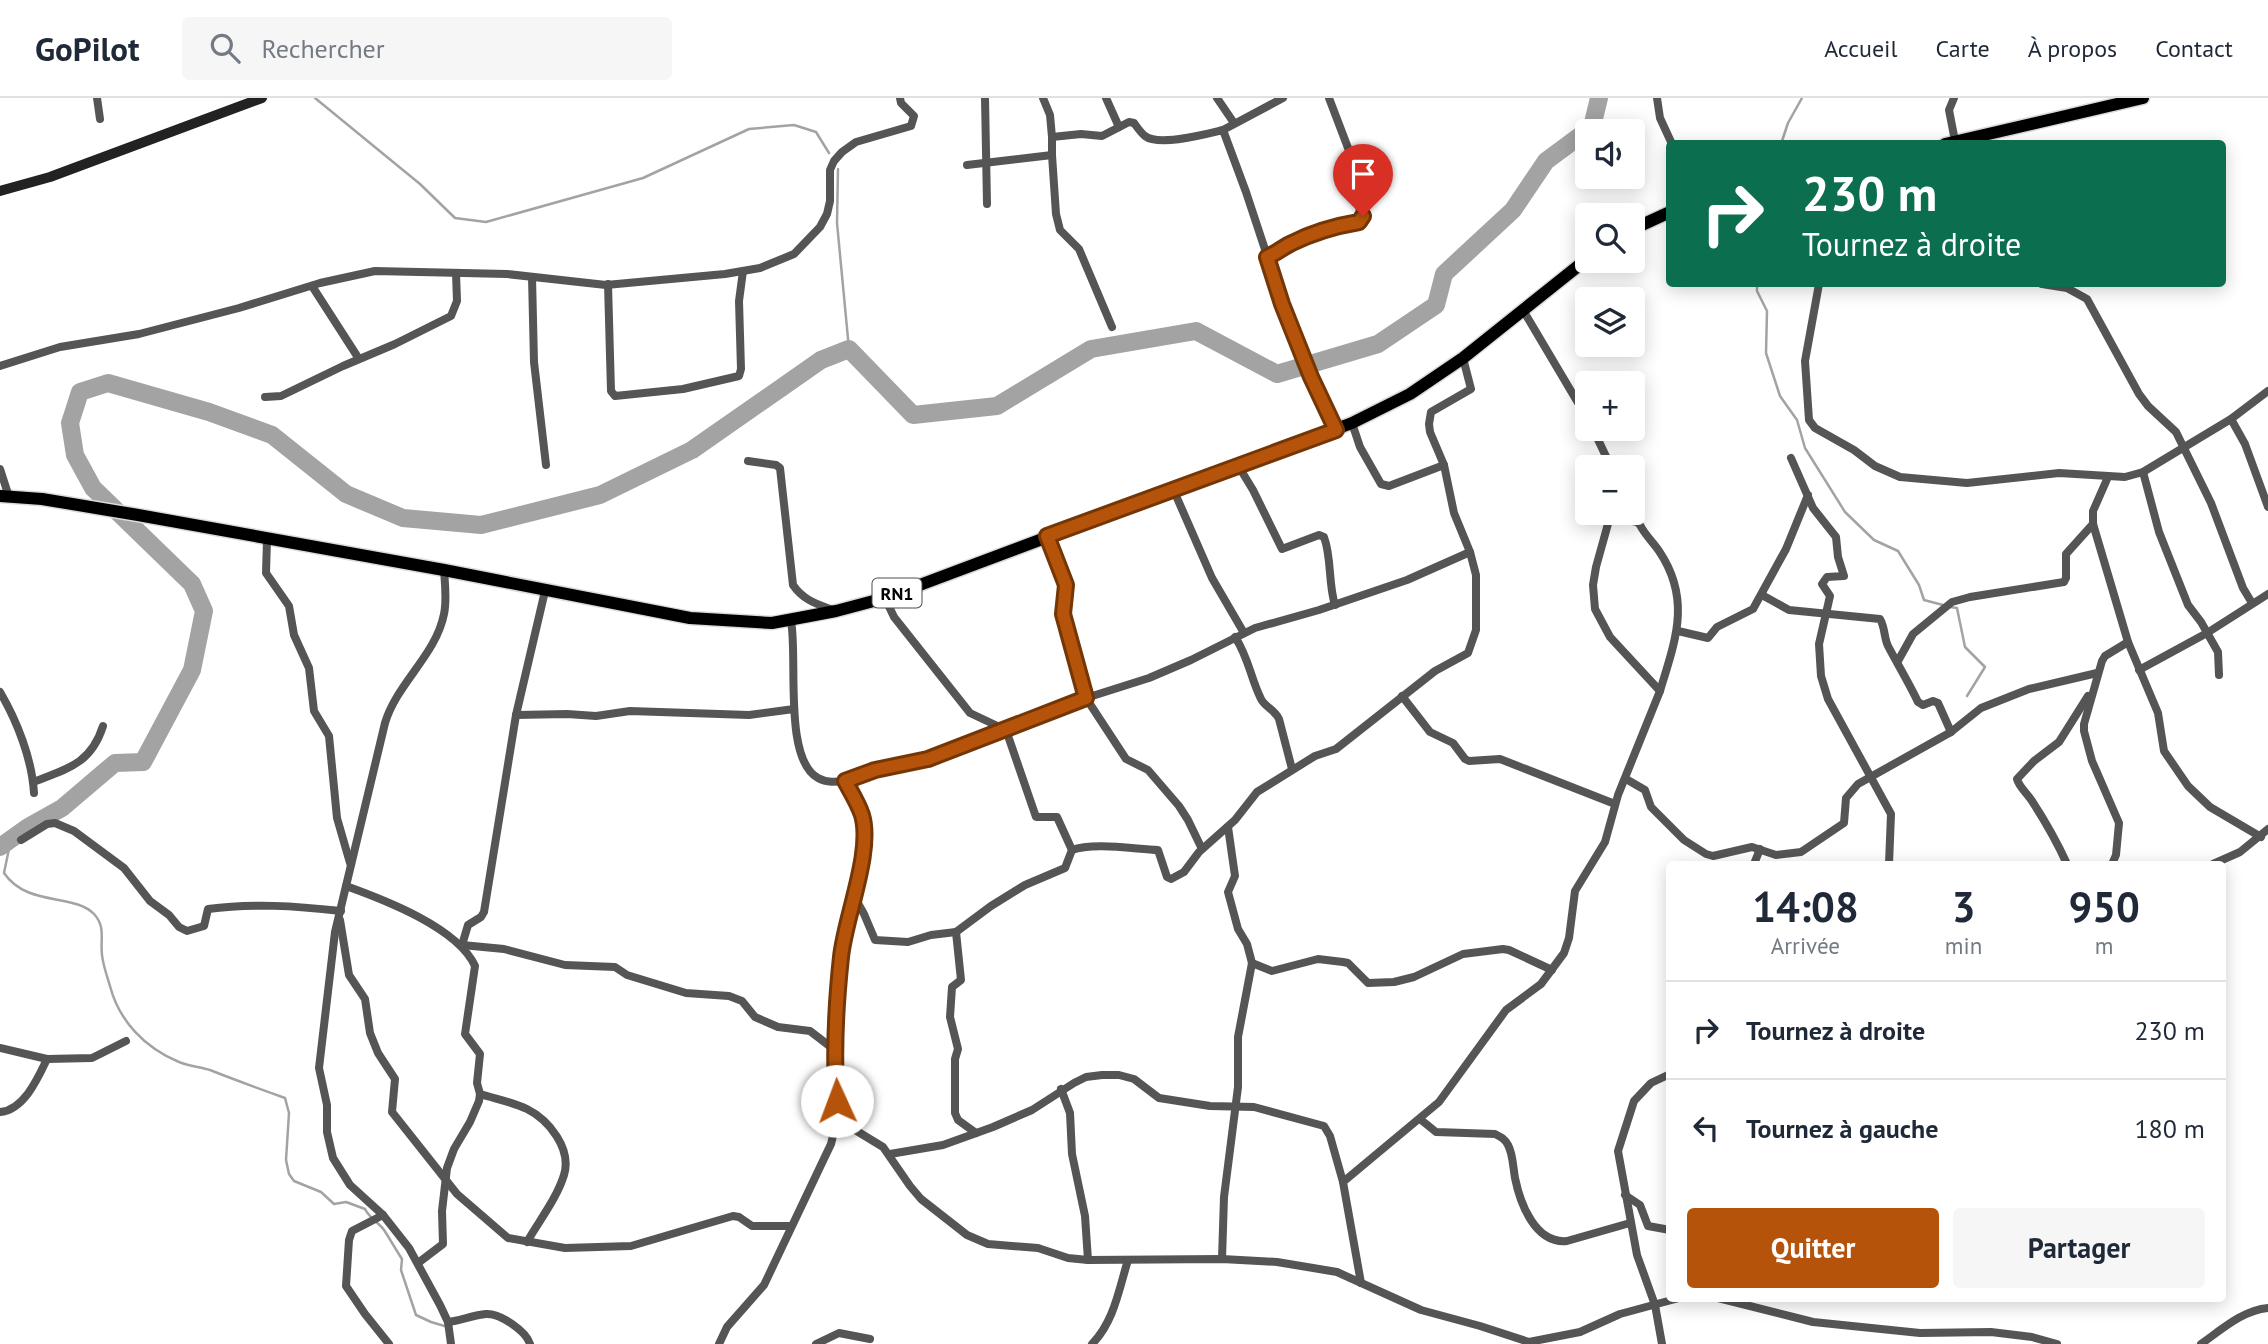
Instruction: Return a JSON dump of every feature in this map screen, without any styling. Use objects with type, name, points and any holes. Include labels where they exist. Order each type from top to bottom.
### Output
[{"type":"highway","points":[[1959,140],[2143,98]]},
{"type":"highway","points":[[1645,223],[1666,214]]},
{"type":"highway","name":"RN1","points":[[4,496],[51,500],[138,515],[690,618],[772,623],[791,621],[885,598],[1352,424],[1410,394],[1463,358],[1575,268]]},
{"type":"main road","points":[[0,191],[50,177],[262,98]]},
{"type":"street","points":[[97,98],[100,119]]},
{"type":"street","points":[[0,366],[60,347],[139,334],[375,271],[532,276],[608,284],[760,268],[794,254],[820,227],[827,214],[830,170],[834,161],[856,142],[914,123],[914,116],[901,103],[900,98]]},
{"type":"street","points":[[985,98],[985,164],[988,182],[986,204]]},
{"type":"street","points":[[1043,98],[1051,115],[1056,214],[1060,230],[1079,249],[1112,327]]},
{"type":"street","points":[[1106,98],[1119,127]]},
{"type":"street","points":[[1217,98],[1234,123]]},
{"type":"street","points":[[1052,137],[1081,134],[1102,136],[1131,122],[1145,136],[1164,140],[1223,130],[1283,98]]},
{"type":"street","points":[[1267,257],[1325,228],[1362,220],[1351,154],[1329,98]]},
{"type":"street","points":[[1657,98],[1660,118],[1670,140]]},
{"type":"street","points":[[1950,140],[1950,110],[1954,98]]},
{"type":"street","points":[[1223,130],[1303,356],[1336,430]]},
{"type":"street","points":[[967,165],[1052,155]]},
{"type":"street","points":[[608,284],[611,391],[615,396],[670,390],[739,376],[739,301],[743,271]]},
{"type":"street","points":[[265,397],[281,396],[451,316],[457,301],[456,273]]},
{"type":"street","points":[[532,276],[534,362],[546,465]]},
{"type":"street","points":[[312,286],[359,359]]},
{"type":"street","points":[[1818,287],[1805,360],[1809,419],[1815,428],[1886,472],[1910,478],[1967,482],[2059,473],[2125,477],[2143,472],[2185,448],[2231,419],[2268,391]]},
{"type":"street","points":[[2061,287],[2087,299],[2139,394],[2176,432],[2211,503],[2243,588],[2252,603]]},
{"type":"street","points":[[1522,310],[1575,398]]},
{"type":"street","points":[[1072,850],[1090,846],[1158,850],[1167,877],[1171,879],[1184,872],[1202,849],[1241,814],[1257,792],[1315,756],[1336,749],[1435,670],[1470,650],[1476,623],[1476,585],[1470,552],[1454,513],[1444,465],[1430,432],[1430,415],[1433,411],[1471,388],[1463,358]]},
{"type":"street","points":[[2231,419],[2243,439],[2268,507]]},
{"type":"street","points":[[1352,424],[1360,447],[1381,484],[1389,486],[1444,465]]},
{"type":"street","points":[[1791,458],[1813,508],[1836,537],[1844,577],[1827,577],[1822,584],[1830,596],[1819,649],[1825,692],[1892,818],[1889,861]]},
{"type":"street","points":[[748,461],[776,465],[782,472],[793,585],[799,594],[808,600],[836,611]]},
{"type":"street","points":[[1239,467],[1282,549],[1319,535],[1324,537],[1331,566],[1331,593],[1335,605]]},
{"type":"street","points":[[0,469],[4,496]]},
{"type":"street","points":[[2143,472],[2159,533],[2188,605],[2218,652],[2219,675]]},
{"type":"street","points":[[2108,477],[2093,511],[2093,524],[2128,642],[2158,713],[2164,751],[2188,786],[2217,812],[2261,837]]},
{"type":"street","points":[[1174,491],[1212,578],[1244,633]]},
{"type":"street","points":[[1678,631],[1708,638],[1717,627],[1749,612],[1762,595],[1786,549],[1808,495]]},
{"type":"street","points":[[1898,662],[1913,634],[1952,602],[2064,582],[2066,554],[2093,524]]},
{"type":"street","points":[[1608,525],[1595,567],[1595,609],[1610,637],[1660,691]]},
{"type":"street","points":[[1343,1182],[1420,1119],[1451,1086],[1506,1010],[1541,984],[1567,946],[1575,891],[1605,842],[1615,804],[1660,691],[1678,631],[1679,610],[1674,585],[1661,553],[1639,525]]},
{"type":"street","points":[[1047,536],[1066,585],[1063,614],[1086,698],[1126,759],[1148,770],[1179,806],[1202,849]]},
{"type":"street","points":[[267,540],[266,573],[289,606],[294,635],[309,668],[314,711],[329,736],[337,818],[351,866]]},
{"type":"street","points":[[791,621],[795,640],[794,709],[800,750],[809,771],[821,780],[845,781],[875,770],[928,759],[1159,673],[1270,622],[1335,605],[1407,580],[1470,552]]},
{"type":"street","points":[[444,570],[443,620],[426,656],[387,715],[333,946],[319,1060],[327,1105],[327,1132],[333,1158],[359,1195],[383,1215],[418,1263],[448,1322],[451,1344]]},
{"type":"street","points":[[462,946],[468,925],[484,912],[516,715],[545,591]]},
{"type":"street","points":[[2139,670],[2207,633],[2268,594]]},
{"type":"street","points":[[1762,595],[1789,610],[1880,619],[1886,643],[1918,702],[1923,705],[1933,701],[1938,704],[1951,732]]},
{"type":"street","points":[[855,898],[873,937],[878,942],[908,942],[931,935],[956,932],[990,906],[1031,881],[1065,868],[1072,850],[1057,817],[1036,817],[1006,730],[970,713],[894,617],[885,598]]},
{"type":"street","points":[[1235,637],[1246,654],[1261,700],[1279,719],[1292,769]]},
{"type":"street","points":[[2113,861],[2119,823],[2092,761],[2084,731],[2097,673],[2105,656],[2128,642]]},
{"type":"street","points":[[1626,779],[1645,790],[1651,807],[1684,840],[1706,854],[1713,856],[1752,847],[1776,855],[1804,851],[1844,822],[1847,796],[1858,784],[1951,732],[1981,708],[2002,698],[2097,673]]},
{"type":"street","points":[[2066,861],[2031,798],[2017,783],[2017,779],[2034,761],[2059,742],[2094,688]]},
{"type":"street","points":[[0,692],[14,720],[34,793]]},
{"type":"street","points":[[1402,696],[1430,733],[1457,746],[1465,759],[1500,759],[1615,804]]},
{"type":"street","points":[[516,715],[596,716],[630,711],[748,715],[794,709]]},
{"type":"street","points":[[33,782],[64,770],[86,756],[98,742],[103,726]]},
{"type":"street","points":[[719,1344],[727,1327],[764,1285],[825,1160],[837,1119],[836,1051],[841,956],[860,871],[863,823],[845,781]]},
{"type":"street","points":[[21,840],[47,824],[55,823],[80,834],[124,868],[150,901],[169,915],[179,928],[187,931],[202,928],[206,911],[238,905],[287,906],[340,914]]},
{"type":"street","points":[[1222,1259],[1225,1185],[1238,1087],[1238,1037],[1252,963],[1247,944],[1238,929],[1228,892],[1235,876],[1228,827]]},
{"type":"street","points":[[2220,861],[2261,837],[2268,829]]},
{"type":"street","points":[[1755,861],[1760,849]]},
{"type":"street","points":[[346,886],[393,904],[462,946],[475,966],[465,1034],[480,1054],[477,1083],[480,1094],[470,1122],[454,1149],[445,1178],[443,1244],[418,1263]]},
{"type":"street","points":[[340,914],[349,975],[365,999],[370,1034],[378,1053],[395,1079],[390,1109],[462,1199],[505,1237],[572,1248],[631,1246],[733,1216],[752,1226],[791,1226]]},
{"type":"street","points":[[956,932],[962,978],[951,991],[950,1017],[958,1049],[955,1059],[954,1104],[958,1120],[976,1133]]},
{"type":"street","points":[[462,946],[504,949],[565,965],[615,967],[627,975],[686,993],[729,996],[742,1001],[755,1017],[778,1027],[810,1031],[836,1051]]},
{"type":"street","points":[[1252,963],[1272,971],[1318,959],[1343,962],[1348,963],[1368,983],[1394,982],[1415,976],[1464,954],[1503,949],[1552,970]]},
{"type":"street","points":[[0,1048],[47,1059],[92,1058],[126,1041]]},
{"type":"street","points":[[0,1112],[13,1108],[33,1087],[47,1059]]},
{"type":"street","points":[[890,1154],[943,1145],[976,1133],[1032,1110],[1061,1089],[1086,1077],[1119,1075],[1134,1079],[1159,1098],[1210,1106],[1254,1107],[1324,1126],[1330,1136],[1343,1182],[1361,1283]]},
{"type":"street","points":[[1662,1344],[1655,1305],[1637,1255],[1618,1151],[1631,1108],[1651,1083],[1666,1076]]},
{"type":"street","points":[[1061,1089],[1070,1113],[1072,1154],[1085,1216],[1088,1260]]},
{"type":"street","points":[[480,1094],[530,1110],[543,1120],[562,1146],[565,1164],[563,1177],[527,1242]]},
{"type":"street","points":[[837,1119],[875,1140],[890,1154],[905,1180],[921,1199],[967,1235],[988,1244],[1038,1248],[1068,1258],[1088,1260],[1222,1259],[1277,1262],[1336,1272],[1420,1310],[1529,1343],[1580,1332],[1619,1314],[1666,1302]]},
{"type":"street","points":[[1420,1119],[1436,1132],[1495,1134],[1503,1138],[1509,1147],[1523,1207],[1545,1235],[1567,1241],[1630,1223]]},
{"type":"street","points":[[1625,1195],[1640,1205],[1648,1226],[1666,1229]]},
{"type":"street","points":[[383,1215],[352,1231],[346,1283],[347,1290],[388,1344]]},
{"type":"street","points":[[1092,1344],[1110,1320],[1128,1260]]},
{"type":"street","points":[[1744,1302],[1813,1322],[1920,1333],[1992,1332],[2032,1337],[2057,1344]]},
{"type":"street","points":[[2201,1344],[2240,1317],[2268,1308]]},
{"type":"street","points":[[448,1322],[489,1314],[524,1333],[530,1344]]},
{"type":"street","points":[[816,1344],[839,1334],[870,1339]]},
{"type":"waterway","points":[[315,98],[420,184],[455,218],[486,222],[643,178],[749,129],[794,125],[816,132],[829,153]]},
{"type":"waterway","points":[[0,847],[62,808],[115,763],[143,762],[192,670],[204,611],[192,584],[93,488],[75,455],[70,423],[80,392],[108,383],[209,412],[272,435],[346,494],[403,518],[481,525],[600,495],[692,450],[821,360],[849,349],[913,415],[997,406],[1091,349],[1196,331],[1277,374],[1378,344],[1436,305],[1444,274],[1513,210],[1546,161],[1592,127],[1599,98]]},
{"type":"waterway","points":[[1782,140],[1802,98]]},
{"type":"waterway","points":[[838,169],[837,223],[849,349]]},
{"type":"waterway","points":[[1757,287],[1767,311],[1766,353],[1780,396],[1797,420],[1805,448],[1845,512],[1874,540],[1898,551],[1919,585],[1924,600],[1943,605]]},
{"type":"waterway","points":[[1950,607],[1957,608],[1965,647],[1985,667],[1967,696]]},
{"type":"waterway","points":[[11,839],[4,873],[14,884],[25,891],[85,908],[98,919],[103,963],[114,999],[135,1032],[155,1049],[179,1062],[210,1070],[285,1098],[289,1113],[286,1160],[289,1174],[294,1181],[321,1192],[334,1204],[346,1202],[365,1209],[384,1230],[402,1259],[401,1270],[416,1315],[448,1327]]},
{"type":"route","points":[[837,1101],[836,1051],[841,956],[860,871],[863,829],[862,816],[845,781],[875,770],[928,759],[1035,720],[1086,698],[1063,614],[1066,585],[1047,536],[1336,430],[1317,393],[1282,304],[1267,257],[1325,228],[1359,222],[1363,216]]}]
